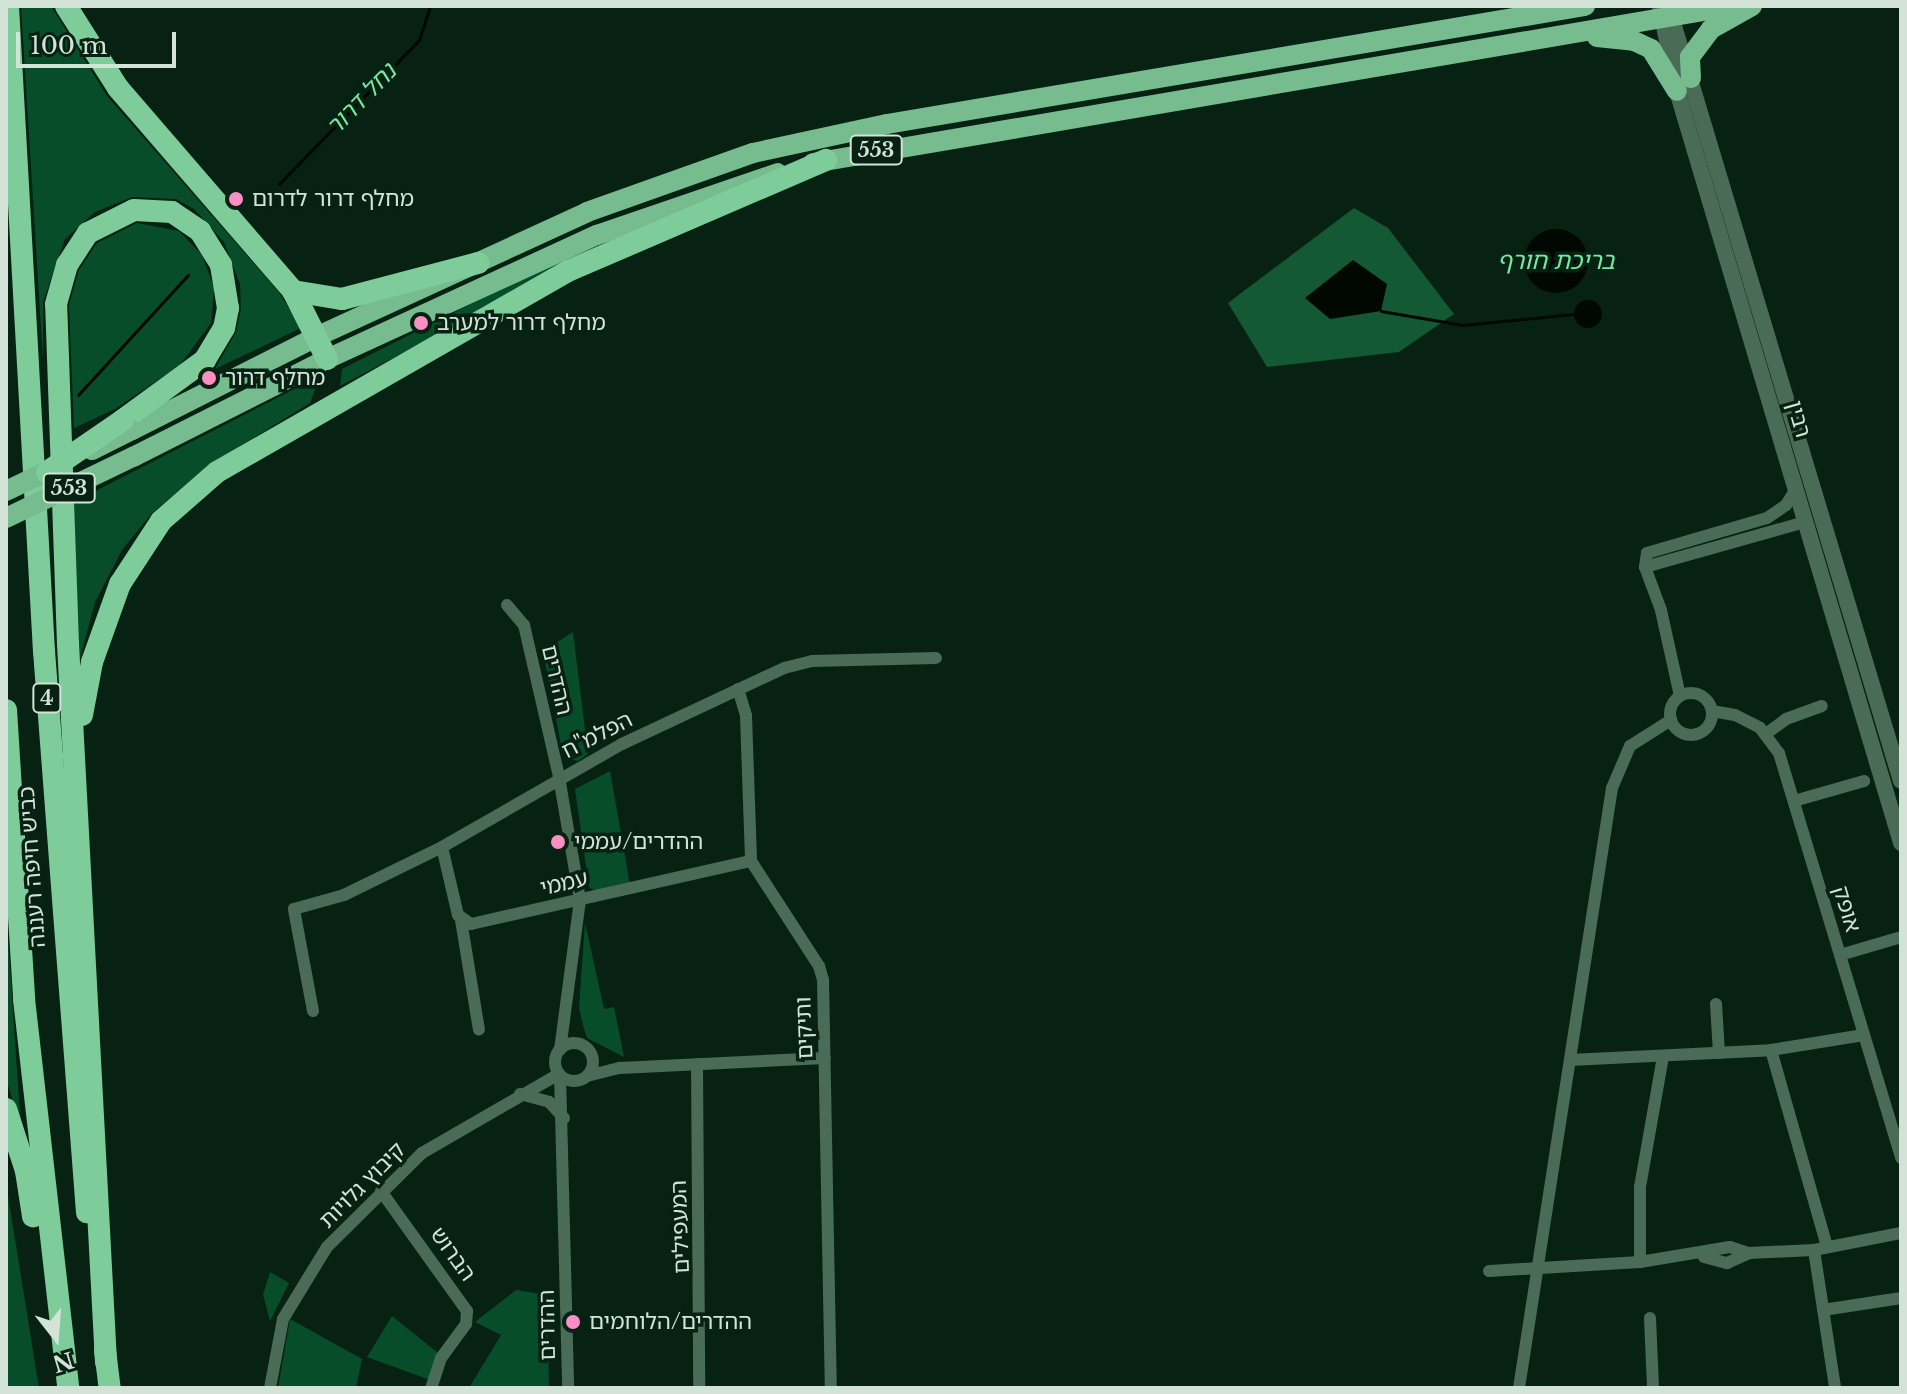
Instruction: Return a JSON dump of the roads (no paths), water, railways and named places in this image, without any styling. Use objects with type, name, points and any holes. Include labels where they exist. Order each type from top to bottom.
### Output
[{"type":"highway","name":"כביש חיפה רעננה","points":[[8,6],[69,1028],[110,1388]]},
{"type":"highway","points":[[66,6],[118,88],[293,291],[327,359]]},
{"type":"highway","points":[[85,920],[80,744],[84,698],[115,596],[161,521],[217,472],[272,437],[568,271],[826,160]]},
{"type":"highway","points":[[47,472],[127,425],[205,360],[224,328],[228,308],[221,265],[200,231],[172,212],[134,210],[88,233],[67,265],[56,304],[68,644],[106,1362]]},
{"type":"highway","points":[[293,291],[342,299],[478,263]]},
{"type":"highway","name":"כביש חיפה רעננה","points":[[6,710],[24,999],[68,1388]]},
{"type":"highway","points":[[6,1109],[26,1171],[61,1388]]},
{"type":"main road","name":"553","points":[[127,425],[632,194],[821,136],[1585,6]]},
{"type":"main road","name":"553","points":[[6,518],[327,359],[641,217],[826,160],[1565,35],[1665,11],[1732,6]]},
{"type":"main road","points":[[1684,84],[1690,57],[1711,29],[1752,6]]},
{"type":"main road","points":[[1565,35],[1644,44],[1684,84]]},
{"type":"main road","name":"553","points":[[6,491],[47,472]]},
{"type":"street","points":[[1518,15],[1555,6]]},
{"type":"street","name":"רבין","points":[[1665,11],[1805,522],[1901,843]]},
{"type":"street","name":"רבין","points":[[1684,84],[1901,781]]},
{"type":"street","points":[[1649,561],[1767,518],[1786,505],[1796,489]]},
{"type":"street","points":[[1649,561],[1805,522]]},
{"type":"street","points":[[1649,561],[1674,659],[1687,695]]},
{"type":"street","name":"ההדרים","points":[[507,605],[524,625],[559,777],[580,900],[569,1006],[560,1050]]},
{"type":"street","name":"הפלמ\"ח","points":[[313,1011],[294,909],[344,895],[442,847],[559,777],[738,689],[812,661],[936,658]]},
{"type":"street","points":[[738,689],[746,716],[751,861]]},
{"type":"street","points":[[1687,695],[1707,701],[1712,711],[1710,724],[1697,734],[1681,733],[1671,720],[1673,704],[1687,695]]},
{"type":"street","points":[[1712,711],[1735,715],[1767,733],[1786,719],[1822,706]]},
{"type":"street","points":[[1519,1388],[1616,771],[1641,736],[1671,720]]},
{"type":"street","name":"אופק","points":[[1767,733],[1794,801],[1901,1158]]},
{"type":"street","points":[[1794,801],[1864,781]]},
{"type":"street","points":[[442,847],[461,920],[479,1030]]},
{"type":"street","name":"עממי","points":[[461,920],[471,924],[751,861]]},
{"type":"street","name":"ותיקים","points":[[751,861],[822,973],[831,1388]]},
{"type":"street","points":[[1840,955],[1901,937]]},
{"type":"street","points":[[1716,1004],[1719,1053]]},
{"type":"street","name":"ההדרים","points":[[569,1006],[588,1051]]},
{"type":"street","points":[[1570,1060],[1771,1050],[1864,1035]]},
{"type":"street","points":[[620,1068],[575,1044],[560,1050],[555,1059],[560,1074],[582,1078],[620,1068],[825,1058]]},
{"type":"street","points":[[1771,1050],[1821,1248],[1823,1310],[1835,1388]]},
{"type":"street","points":[[582,1078],[588,1051]]},
{"type":"street","points":[[1640,1262],[1640,1187],[1663,1056]]},
{"type":"street","name":"המעפילים","points":[[697,1064],[699,1388]]},
{"type":"street","name":"ההדרים","points":[[560,1074],[564,1118],[568,1388]]},
{"type":"street","name":"קיבוץ גלויות","points":[[270,1388],[275,1343],[292,1298],[316,1261],[381,1191],[441,1140],[560,1074]]},
{"type":"street","name":"ההדרים","points":[[564,1118],[582,1078]]},
{"type":"street","points":[[520,1094],[549,1102],[564,1118]]},
{"type":"street","points":[[1886,1109],[1901,1105]]},
{"type":"street","name":"הברוש","points":[[381,1191],[467,1311],[463,1329],[441,1358],[431,1388]]},
{"type":"street","points":[[1871,1237],[1901,1226]]},
{"type":"street","points":[[1489,1271],[1701,1256],[1727,1263],[1749,1253],[1821,1248],[1901,1233]]},
{"type":"street","points":[[1823,1310],[1901,1298]]},
{"type":"street","points":[[1650,1318],[1653,1388]]},
{"type":"water","name":"בריכת חורף","points":[[1556,229],[1568,231],[1579,238],[1586,249],[1586,273],[1579,284],[1568,291],[1556,293],[1544,291],[1533,284],[1526,273],[1524,261],[1526,249],[1533,238],[1544,231]]},
{"type":"water","points":[[1353,260],[1387,284],[1381,311],[1330,319],[1305,298]]},
{"type":"water","points":[[1588,300],[1598,304],[1602,314],[1598,324],[1588,328],[1578,324],[1574,314],[1578,304]]},
{"type":"waterway","name":"נחל דרור","points":[[279,184],[419,40],[430,6]]},
{"type":"waterway","name":"נחל דרור","points":[[78,395],[188,275]]},
{"type":"waterway","points":[[1381,311],[1463,325],[1574,314]]},
{"type":"place","name":"מחלף דרור לדרום","points":[[236,199]]},
{"type":"place","name":"מחלף דרור למערב","points":[[421,323]]},
{"type":"place","name":"מחלף דרור","points":[[209,378]]},
{"type":"place","name":"ההדרים/עממי","points":[[558,842]]},
{"type":"place","name":"ההדרים/הלוחמים","points":[[573,1322]]}]
